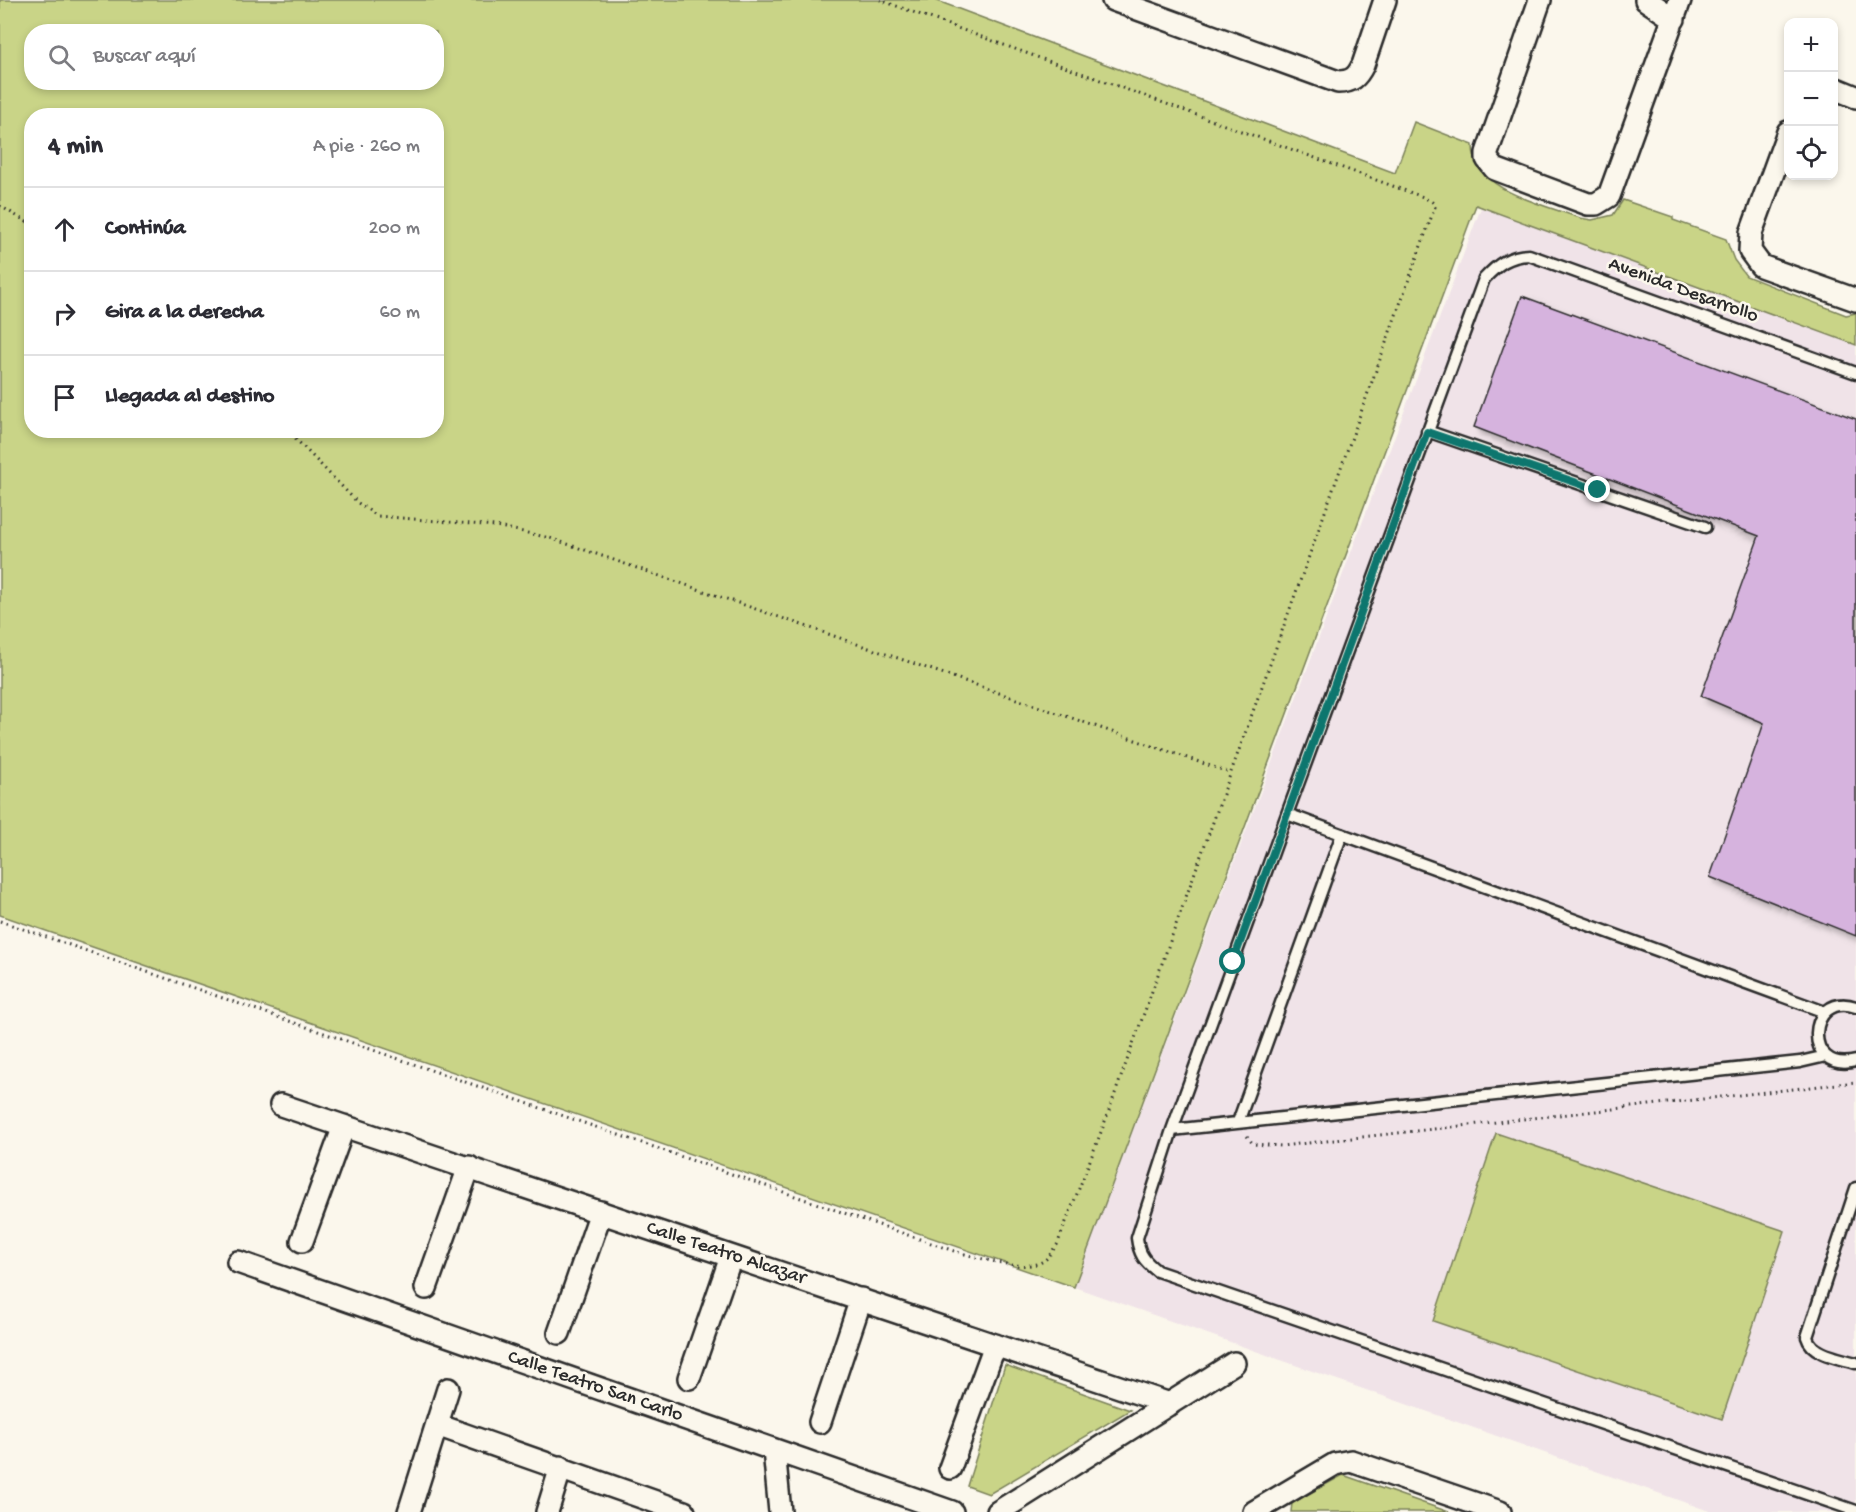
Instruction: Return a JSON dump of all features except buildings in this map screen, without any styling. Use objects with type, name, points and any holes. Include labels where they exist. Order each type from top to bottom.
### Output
[{"type":"street","points":[[1113,0],[1338,82],[1353,80],[1359,74],[1385,0]]},
{"type":"street","points":[[1540,0],[1487,153],[1487,159],[1495,169],[1588,204],[1596,204],[1608,196],[1677,9],[1646,0]]},
{"type":"street","points":[[1838,90],[1856,97]]},
{"type":"street","points":[[1784,143],[1751,233],[1750,251],[1761,266],[1856,300]]},
{"type":"street","name":"Calle Teatro Alcazar","points":[[281,1105],[1170,1404]]},
{"type":"street","points":[[302,1241],[344,1126]]},
{"type":"street","points":[[426,1288],[469,1167]]},
{"type":"street","points":[[559,1333],[601,1212]]},
{"type":"street","points":[[689,1378],[731,1257]]},
{"type":"street","name":"Calle Teatro San Carlo","points":[[238,1262],[952,1512]]},
{"type":"street","points":[[820,1422],[861,1299]]},
{"type":"street","points":[[950,1468],[995,1345]]},
{"type":"street","points":[[998,1512],[1233,1363]]},
{"type":"street","points":[[409,1512],[448,1389]]},
{"type":"street","points":[[437,1425],[684,1512]]},
{"type":"street","points":[[774,1450],[780,1512]]},
{"type":"street","points":[[1254,1512],[1335,1464],[1351,1461],[1500,1512]]},
{"type":"street","points":[[547,1512],[561,1467]]},
{"type":"lane","name":"Avenida Desarrollo","points":[[1427,432],[1484,279],[1498,264],[1513,256],[1529,255],[1856,374]]},
{"type":"lane","points":[[1705,527],[1427,432],[1172,1130],[1137,1238],[1138,1251],[1146,1263],[1157,1271],[1856,1511]]},
{"type":"lane","points":[[1287,814],[1825,1012]]},
{"type":"lane","points":[[1238,1122],[1342,834]]},
{"type":"lane","points":[[1826,1056],[1820,1048],[1816,1030],[1825,1012],[1841,1005],[1856,1007]]},
{"type":"lane","points":[[1172,1130],[1777,1065],[1826,1056],[1845,1063],[1856,1061]]},
{"type":"lane","points":[[1856,1188],[1807,1337],[1809,1344],[1818,1351],[1856,1363]]},
{"type":"path","points":[[0,921],[957,1252],[998,1262],[1036,1264],[1046,1259],[1057,1245],[1103,1127],[1436,207],[1423,197],[880,0]]},
{"type":"path","points":[[0,206],[24,220]]},
{"type":"path","points":[[295,438],[358,503],[377,516],[496,526],[550,538],[1231,773]]},
{"type":"path","points":[[1238,1122],[1253,1144],[1281,1146],[1856,1082]]},
{"type":"shaded area","points":[[1482,205],[1856,345],[1856,1512],[1712,1512],[1074,1287]]},
{"type":"green space","points":[[0,0],[935,0],[1395,173],[1414,122],[1473,145],[1476,161],[1485,174],[1497,185],[1513,194],[1580,218],[1592,220],[1613,215],[1623,200],[1673,217],[1673,220],[1726,239],[1734,260],[1746,276],[1846,315],[1856,313],[1856,345],[1476,205],[1074,1287],[0,915]]},
{"type":"green space","points":[[1496,1133],[1785,1231],[1722,1419],[1433,1321]]},
{"type":"green space","points":[[1005,1365],[1130,1410],[989,1494],[967,1486]]},
{"type":"green space","points":[[1343,1475],[1449,1512],[1291,1512],[1292,1503]]},
{"type":"route","points":[[1233,962],[1427,432],[1598,490]]}]
